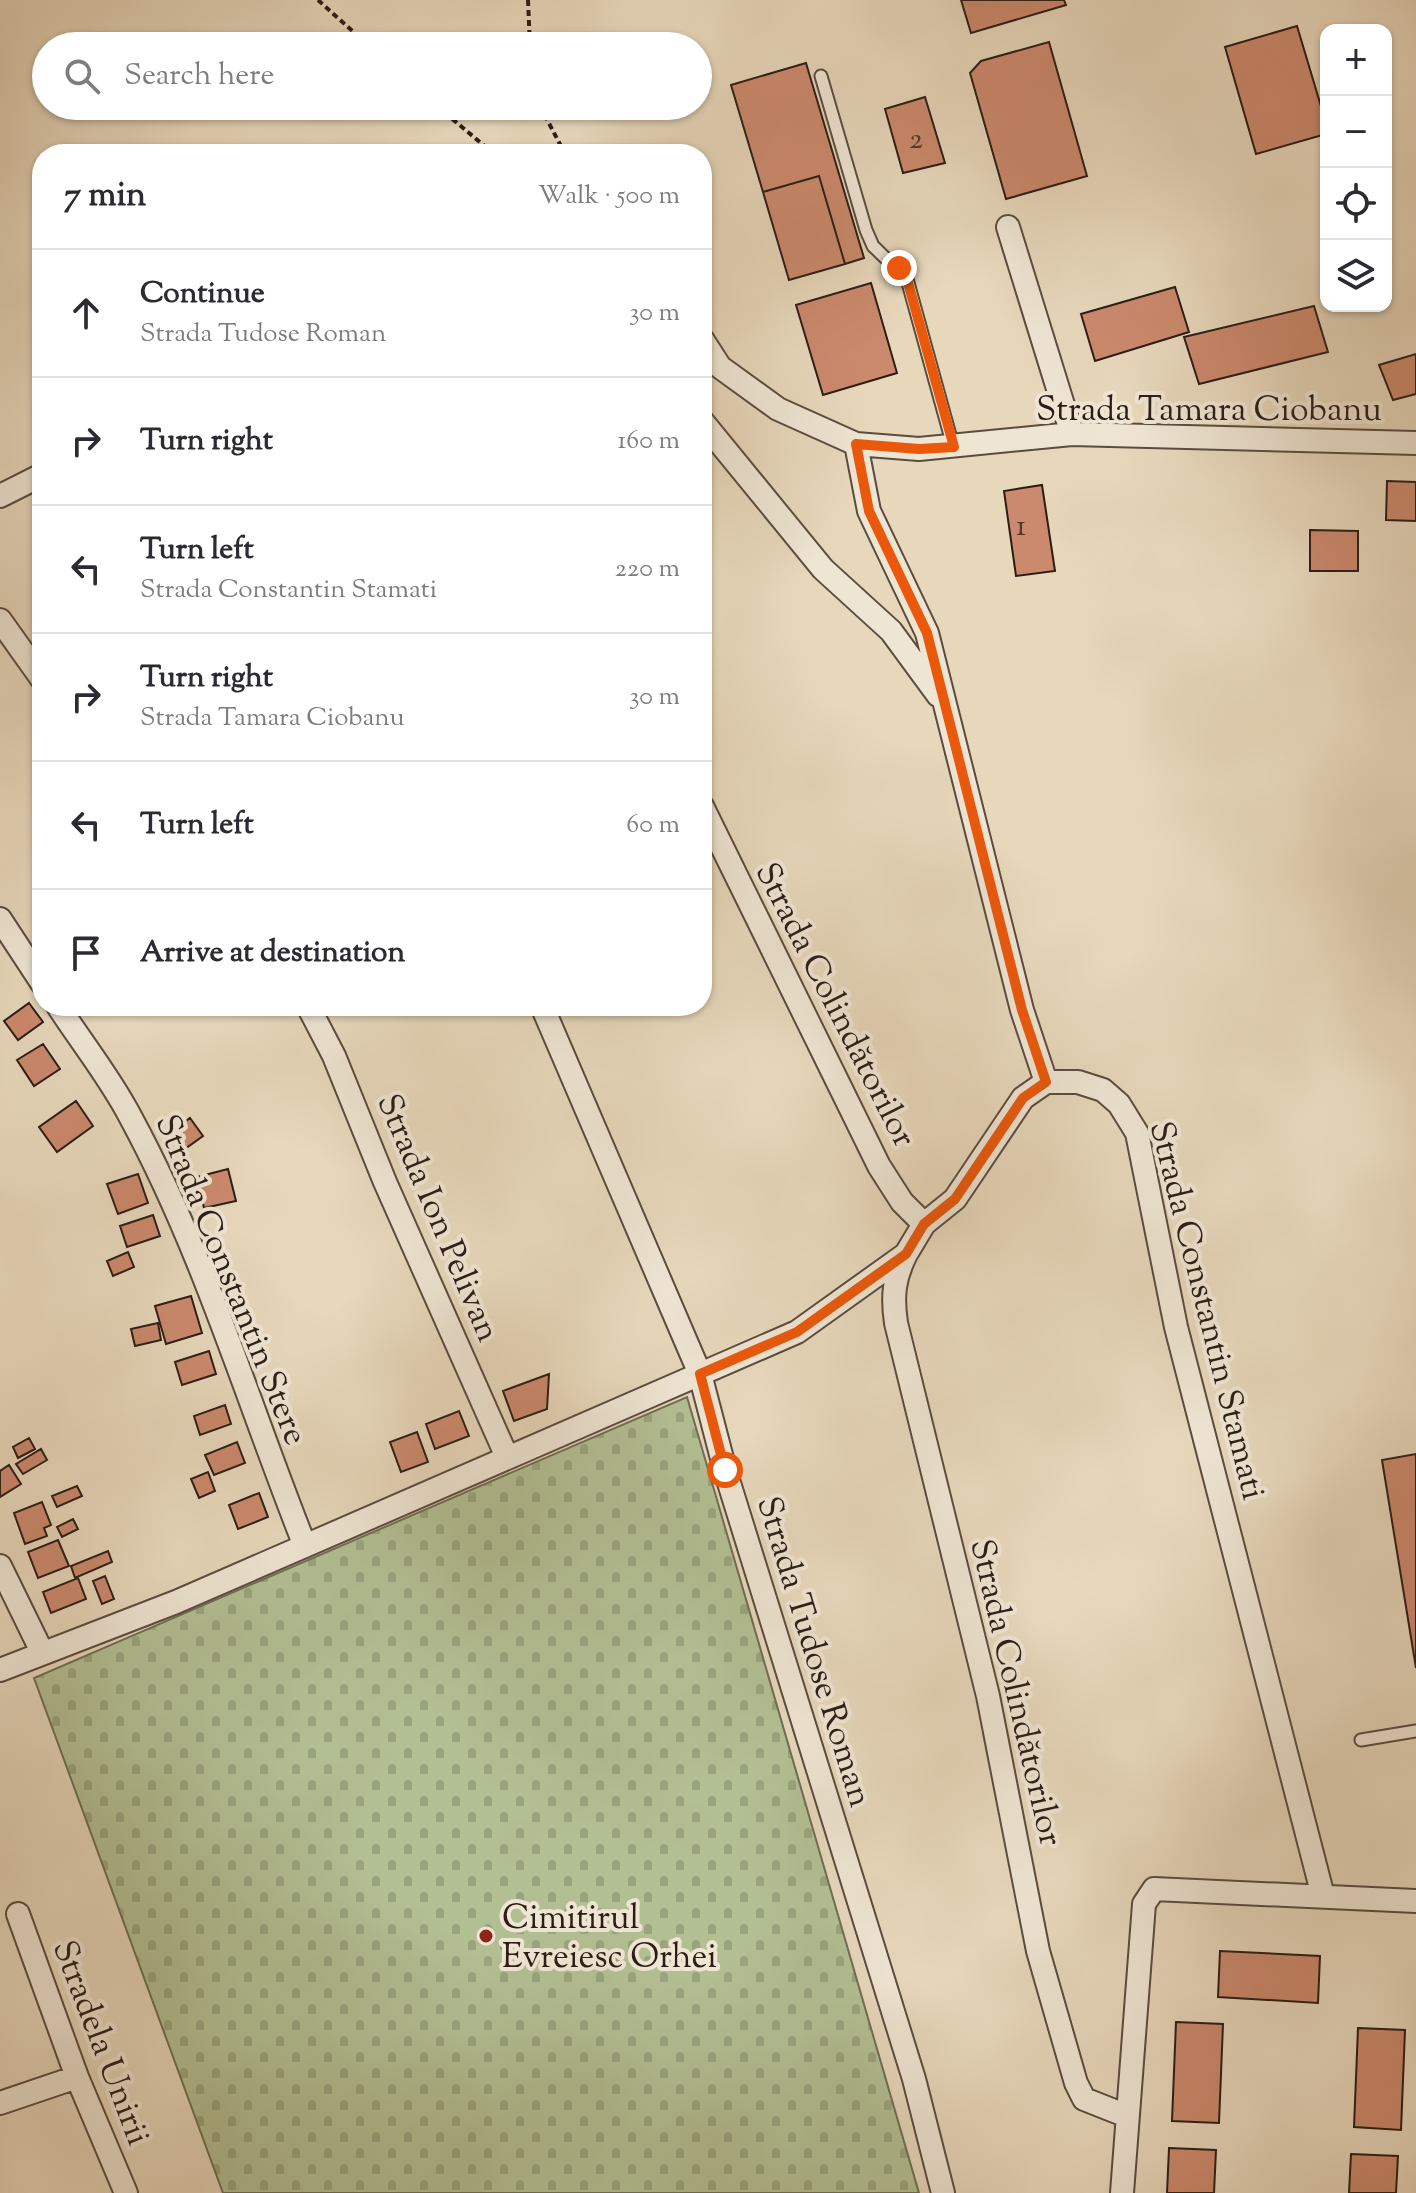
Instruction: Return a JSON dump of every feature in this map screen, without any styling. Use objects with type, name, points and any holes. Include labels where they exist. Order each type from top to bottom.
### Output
[{"type":"street","points":[[1008,227],[1072,434]]},
{"type":"street","name":"Strada Tamara Ciobanu","points":[[712,355],[720,367],[778,409],[856,444],[919,449],[1072,434],[1416,443]]},
{"type":"street","points":[[712,433],[823,569],[891,631],[945,705]]},
{"type":"street","points":[[0,1670],[176,1602],[797,1332],[906,1254],[924,1224],[955,1199],[1023,1098],[1046,1082],[1022,1010],[927,633],[869,511],[856,444]]},
{"type":"street","points":[[0,496],[32,480]]},
{"type":"street","points":[[0,620],[32,665]]},
{"type":"street","name":"Strada Colindătorilor","points":[[712,826],[879,1166],[902,1202],[924,1224]]},
{"type":"street","points":[[0,919],[32,968]]},
{"type":"street","name":"Strada Constantin Stere","points":[[65,1016],[130,1115],[168,1192],[305,1546]]},
{"type":"street","name":"Strada Ion Pelivan","points":[[313,1016],[334,1056],[385,1182],[507,1457]]},
{"type":"street","name":"Strada Tudose Roman","points":[[546,1016],[700,1374],[725,1470],[914,2079],[943,2193]]},
{"type":"street","name":"Strada Constantin Stamati","points":[[1046,1082],[1078,1082],[1103,1090],[1119,1104],[1137,1133],[1176,1327],[1323,1896]]},
{"type":"street","name":"Strada Colindătorilor","points":[[906,1254],[896,1272],[892,1293],[896,1323],[988,1696],[1038,1951],[1076,2083],[1084,2099],[1127,2116]]},
{"type":"street","points":[[0,1566],[42,1652]]},
{"type":"street","points":[[1122,2193],[1144,1904],[1154,1889],[1416,1901]]},
{"type":"street","name":"Stradela Unirii","points":[[18,1914],[77,2077],[126,2193]]},
{"type":"street","points":[[0,2103],[77,2077]]},
{"type":"lane","points":[[821,76],[866,230],[873,246],[907,279],[954,447]]},
{"type":"lane","points":[[1361,1740],[1416,1731]]},
{"type":"path","points":[[318,0],[353,32]]},
{"type":"path","points":[[528,0],[529,32]]},
{"type":"path","points":[[454,120],[482,144]]},
{"type":"path","points":[[547,120],[560,144]]},
{"type":"green space","name":"Cimitirul Evreiesc Orhei","points":[[687,1397],[919,2193],[223,2193],[34,1678]]},
{"type":"building","points":[[961,0],[1064,0],[1066,5],[971,33]]},
{"type":"building","points":[[1297,26],[1320,103],[1320,136],[1256,154],[1225,47]]},
{"type":"building","points":[[1049,42],[1087,176],[1006,199],[970,73],[981,61]]},
{"type":"building","points":[[806,63],[864,258],[845,264],[819,176],[763,192],[731,85]]},
{"type":"building","points":[[925,97],[945,163],[903,173],[885,109]]},
{"type":"building","points":[[819,176],[845,264],[789,280],[763,192]]},
{"type":"building","points":[[871,283],[897,373],[823,395],[796,305]]},
{"type":"building","points":[[1175,287],[1189,332],[1095,361],[1081,314]]},
{"type":"building","points":[[1314,306],[1328,352],[1199,384],[1184,337]]},
{"type":"building","points":[[1416,354],[1416,394],[1393,400],[1379,365]]},
{"type":"building","points":[[1387,481],[1416,482],[1416,521],[1386,520]]},
{"type":"building","points":[[1042,485],[1055,571],[1016,576],[1004,491]]},
{"type":"building","points":[[1310,530],[1358,531],[1358,571],[1310,571]]},
{"type":"building","points":[[29,1003],[32,1016],[39,1016],[43,1022],[18,1040],[4,1021]]},
{"type":"building","points":[[43,1044],[60,1069],[34,1086],[17,1060]]},
{"type":"building","points":[[76,1101],[93,1126],[57,1152],[39,1127]]},
{"type":"building","points":[[190,1118],[203,1136],[182,1151],[170,1133]]},
{"type":"building","points":[[228,1169],[236,1201],[204,1208],[197,1177]]},
{"type":"building","points":[[138,1174],[148,1203],[118,1214],[107,1184]]},
{"type":"building","points":[[153,1215],[160,1236],[127,1247],[120,1226]]},
{"type":"building","points":[[128,1252],[134,1267],[113,1276],[107,1261]]},
{"type":"building","points":[[191,1296],[202,1333],[166,1344],[155,1306]]},
{"type":"building","points":[[158,1323],[161,1340],[135,1346],[131,1329]]},
{"type":"building","points":[[209,1351],[216,1374],[182,1385],[175,1362]]},
{"type":"building","points":[[549,1374],[547,1409],[514,1421],[503,1391]]},
{"type":"building","points":[[225,1405],[231,1424],[200,1435],[194,1416]]},
{"type":"building","points":[[459,1411],[469,1436],[435,1449],[426,1424]]},
{"type":"building","points":[[417,1432],[428,1462],[401,1472],[390,1442]]},
{"type":"building","points":[[29,1438],[35,1449],[18,1458],[13,1447]]},
{"type":"building","points":[[237,1442],[245,1463],[214,1475],[205,1455]]},
{"type":"building","points":[[41,1449],[47,1460],[23,1474],[16,1464]]},
{"type":"building","points":[[1416,1454],[1416,1668],[1382,1460]]},
{"type":"building","points":[[9,1465],[21,1484],[0,1497],[0,1471]]},
{"type":"building","points":[[208,1472],[215,1491],[199,1498],[191,1479]]},
{"type":"building","points":[[77,1486],[82,1496],[57,1507],[52,1496]]},
{"type":"building","points":[[259,1493],[268,1517],[238,1529],[229,1505]]},
{"type":"building","points":[[42,1502],[51,1525],[44,1528],[47,1536],[25,1544],[14,1513]]},
{"type":"building","points":[[73,1519],[78,1529],[62,1537],[57,1527]]},
{"type":"building","points":[[58,1540],[69,1566],[38,1578],[28,1552]]},
{"type":"building","points":[[108,1551],[112,1562],[75,1578],[71,1566]]},
{"type":"building","points":[[105,1576],[114,1599],[102,1604],[93,1581]]},
{"type":"building","points":[[78,1578],[86,1599],[51,1613],[43,1592]]},
{"type":"building","points":[[1220,1951],[1320,1956],[1318,2003],[1218,1997]]},
{"type":"building","points":[[1176,2022],[1223,2024],[1219,2123],[1172,2121]]},
{"type":"building","points":[[1358,2028],[1405,2030],[1401,2130],[1354,2127]]},
{"type":"building","points":[[1169,2148],[1216,2150],[1214,2193],[1167,2193]]},
{"type":"building","points":[[1351,2154],[1398,2156],[1396,2193],[1349,2193]]},
{"type":"place","name":"Cimitirul Evreiesc Orhei","points":[[486,1936]]},
{"type":"route","points":[[725,1470],[700,1374],[797,1332],[906,1254],[924,1224],[955,1199],[1023,1098],[1046,1082],[1022,1010],[927,633],[869,511],[856,444],[919,449],[954,447],[907,279],[899,268]]}]
